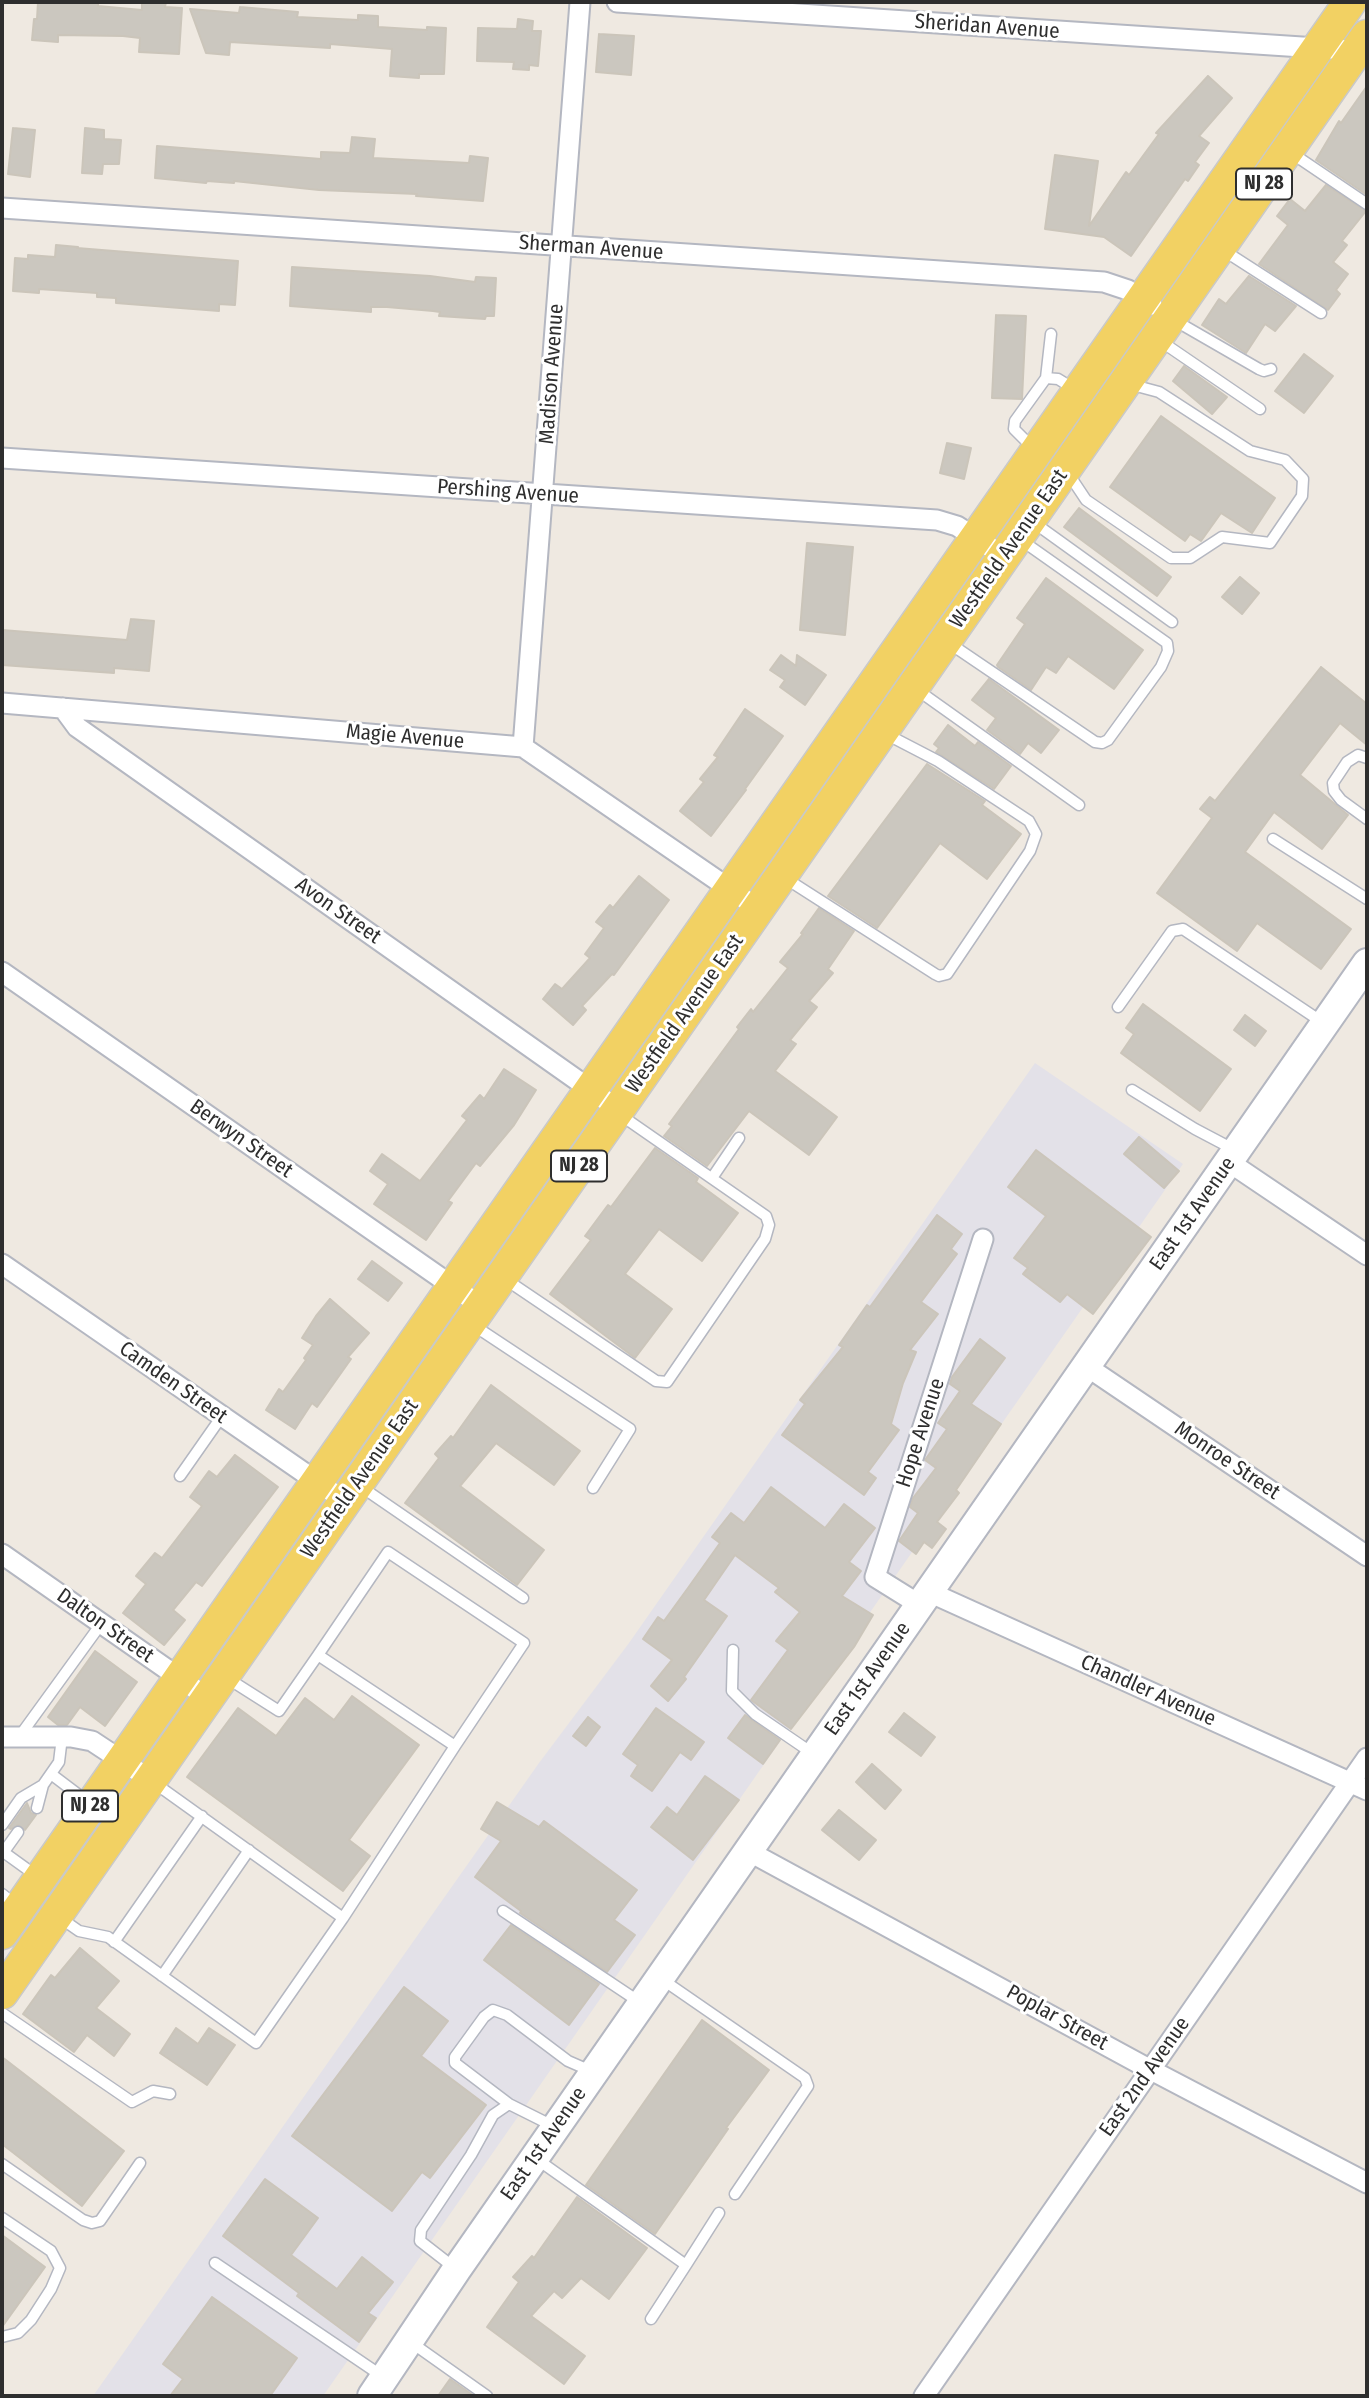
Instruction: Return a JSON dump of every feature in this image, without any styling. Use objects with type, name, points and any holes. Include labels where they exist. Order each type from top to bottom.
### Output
[{"type":"main road","name":"Westfield Avenue East","points":[[2,1933],[11,1901],[40,1879],[1350,2]]},
{"type":"main road","name":"Westfield Avenue East","points":[[2,1993],[1287,150],[1364,46]]},
{"type":"main road","points":[[854,713],[882,732]]},
{"type":"street","name":"Madison Avenue","points":[[523,747],[580,2]]},
{"type":"street","name":"Sheridan Avenue","points":[[617,2],[1317,49],[1364,46]]},
{"type":"street","name":"Sherman Avenue","points":[[2,208],[1104,282],[1128,290],[1142,299],[1163,328]]},
{"type":"street","name":"Pershing Avenue","points":[[2,458],[937,520],[957,526],[976,537],[1017,538]]},
{"type":"street","name":"Magie Avenue","points":[[2,702],[523,747],[759,909]]},
{"type":"street","name":"Avon Street","points":[[63,708],[77,727],[617,1111]]},
{"type":"street","name":"East 1st Avenue","points":[[378,2387],[534,2157],[1367,963]]},
{"type":"street","name":"Berwyn Street","points":[[2,972],[453,1286],[475,1314]]},
{"type":"street","points":[[1233,1156],[1367,1255]]},
{"type":"street","name":"Hope Avenue","points":[[924,1598],[876,1577],[983,1239]]},
{"type":"street","name":"Camden Street","points":[[2,1264],[316,1482],[351,1493]]},
{"type":"street","name":"Monroe Street","points":[[1087,1366],[1367,1556]]},
{"type":"street","name":"Dalton Street","points":[[2,1554],[180,1679],[216,1687]]},
{"type":"street","name":"Chandler Avenue","points":[[924,1598],[1359,1786]]},
{"type":"street","points":[[10,1737],[62,1737],[92,1741],[151,1780]]},
{"type":"street","name":"East 2nd Avenue","points":[[924,2396],[1151,2070],[1359,1786],[1367,1758]]},
{"type":"street","name":"Poplar Street","points":[[748,1851],[1151,2070],[1367,2183]]},
{"type":"lane","points":[[1287,150],[1367,204]]},
{"type":"lane","points":[[1219,248],[1321,313]]},
{"type":"lane","points":[[1163,328],[1264,371],[1272,369]]},
{"type":"lane","points":[[1163,328],[1260,409]]},
{"type":"lane","points":[[1035,451],[1014,429],[1015,421],[1046,378],[1051,334]]},
{"type":"lane","points":[[1046,378],[1058,379],[1078,391]]},
{"type":"lane","points":[[1065,469],[1086,500],[1171,558],[1189,558],[1222,537],[1270,543],[1302,496],[1303,479],[1285,460],[1250,451],[1159,392],[1125,383]]},
{"type":"lane","points":[[1017,538],[1172,622]]},
{"type":"lane","points":[[946,640],[1095,742],[1102,743],[1108,740],[1161,667],[1168,651],[1167,643],[1017,538]]},
{"type":"lane","points":[[913,687],[1079,805]]},
{"type":"lane","points":[[782,876],[935,974],[947,974],[1030,851],[1036,834],[1029,821],[938,761],[882,732]]},
{"type":"lane","points":[[1367,758],[1357,755],[1347,762],[1332,783],[1334,791],[1367,819]]},
{"type":"lane","points":[[1273,839],[1367,899]]},
{"type":"lane","points":[[1118,1007],[1172,931],[1183,929],[1325,1024]]},
{"type":"lane","points":[[1132,1090],[1233,1156]]},
{"type":"lane","points":[[502,1277],[656,1381],[667,1382],[768,1233],[766,1216],[617,1111]]},
{"type":"lane","points":[[712,1178],[739,1138]]},
{"type":"lane","points":[[475,1314],[630,1429],[593,1488]]},
{"type":"lane","points":[[180,1476],[222,1416]]},
{"type":"lane","points":[[351,1493],[523,1598]]},
{"type":"lane","points":[[56,1915],[79,1931],[108,1937],[256,2043],[343,1918],[524,1643],[388,1552],[279,1712],[216,1687]]},
{"type":"lane","points":[[10,1737],[101,1623]]},
{"type":"lane","points":[[733,1650],[733,1691],[755,1714],[815,1755]]},
{"type":"lane","points":[[318,1655],[455,1746]]},
{"type":"lane","points":[[37,1808],[43,1785],[59,1762],[62,1737]]},
{"type":"lane","points":[[51,1774],[91,1804]]},
{"type":"lane","points":[[151,1780],[343,1918]]},
{"type":"lane","points":[[2,1825],[21,1798],[43,1785]]},
{"type":"lane","points":[[114,1941],[202,1816]]},
{"type":"lane","points":[[18,1832],[3,1852],[40,1879]]},
{"type":"lane","points":[[162,1976],[249,1850]]},
{"type":"lane","points":[[503,1911],[642,2004]]},
{"type":"lane","points":[[660,1978],[805,2078],[808,2086],[735,2194]]},
{"type":"lane","points":[[556,2127],[509,2104],[455,2063],[455,2057],[484,2017],[493,2010],[507,2015],[569,2061],[594,2073]]},
{"type":"lane","points":[[2,2013],[132,2102],[153,2091],[170,2094]]},
{"type":"lane","points":[[457,2269],[420,2241],[421,2230],[471,2155],[493,2115],[509,2104]]},
{"type":"lane","points":[[534,2157],[686,2265]]},
{"type":"lane","points":[[2,2164],[83,2220],[92,2222],[100,2221],[140,2164]]},
{"type":"lane","points":[[650,2319],[719,2213]]},
{"type":"lane","points":[[2,2218],[51,2251],[61,2268],[51,2290],[31,2320],[18,2333],[2,2337]]},
{"type":"lane","points":[[215,2263],[378,2387]]},
{"type":"lane","points":[[409,2341],[487,2396]]},
{"type":"shaded area","points":[[1035,1063],[1183,1164],[323,2396],[93,2396],[539,1763],[629,1643]]},
{"type":"building","points":[[38,2],[98,2],[98,6],[142,10],[142,2],[166,2],[165,7],[182,8],[179,54],[139,52],[140,38],[123,36],[58,35],[58,42],[32,40]]},
{"type":"building","points":[[240,7],[298,12],[297,17],[358,20],[358,15],[378,16],[378,27],[427,30],[427,27],[446,28],[444,74],[419,74],[419,78],[390,76],[392,49],[330,44],[330,48],[230,42],[229,55],[206,53],[190,9],[239,13]]},
{"type":"building","points":[[518,19],[533,21],[532,31],[541,31],[538,66],[529,65],[529,70],[513,69],[514,62],[477,61],[478,28],[517,29]]},
{"type":"building","points":[[599,34],[634,36],[631,75],[596,72]]},
{"type":"building","points":[[1208,76],[1232,98],[1199,136],[1209,143],[1195,162],[1199,165],[1188,181],[1185,179],[1131,256],[1104,237],[1045,229],[1055,155],[1098,161],[1089,226],[1126,172],[1129,175],[1159,134],[1156,133]]},
{"type":"building","points":[[1367,86],[1367,195],[1316,160],[1339,121],[1341,123]]},
{"type":"building","points":[[13,128],[35,130],[30,177],[8,174]]},
{"type":"building","points":[[85,128],[104,130],[104,139],[121,140],[119,164],[103,164],[102,174],[82,173]]},
{"type":"building","points":[[352,137],[375,139],[373,158],[469,163],[470,156],[488,158],[483,201],[416,196],[417,194],[319,190],[234,181],[206,183],[155,178],[157,146],[321,159],[321,152],[350,153]]},
{"type":"building","points":[[1326,185],[1366,211],[1342,241],[1347,245],[1333,262],[1348,274],[1336,290],[1340,294],[1328,310],[1259,264],[1288,225],[1277,216],[1290,199],[1305,211]]},
{"type":"building","points":[[56,245],[238,261],[235,305],[219,304],[219,311],[116,303],[116,298],[97,297],[97,293],[39,289],[39,293],[13,291],[15,258],[28,259],[28,255],[55,257]]},
{"type":"building","points":[[292,267],[430,276],[475,282],[476,277],[496,278],[494,316],[486,316],[485,319],[439,316],[440,312],[387,307],[371,307],[371,312],[290,306]]},
{"type":"building","points":[[1249,276],[1296,306],[1275,331],[1265,324],[1246,353],[1202,325],[1219,299],[1226,304]]},
{"type":"building","points":[[996,315],[1026,316],[1022,399],[992,398]]},
{"type":"building","points":[[1304,354],[1333,376],[1304,413],[1275,391]]},
{"type":"building","points":[[1184,366],[1227,397],[1212,414],[1173,381]]},
{"type":"building","points":[[1161,416],[1275,498],[1252,533],[1221,513],[1201,541],[1190,534],[1185,541],[1110,487]]},
{"type":"building","points":[[947,443],[971,448],[964,479],[940,473]]},
{"type":"building","points":[[1079,508],[1171,577],[1157,596],[1064,527]]},
{"type":"building","points":[[807,543],[853,547],[845,635],[800,630]]},
{"type":"building","points":[[1240,577],[1259,593],[1242,614],[1222,597]]},
{"type":"building","points":[[1046,578],[1143,650],[1114,689],[1068,656],[1056,673],[1046,667],[1031,690],[998,667],[1025,624],[1017,618]]},
{"type":"building","points":[[131,619],[154,621],[149,671],[114,668],[114,673],[2,665],[2,630],[127,640]]},
{"type":"building","points":[[781,655],[796,666],[797,655],[826,675],[805,705],[780,687],[785,680],[770,670]]},
{"type":"building","points":[[1321,667],[1367,704],[1367,745],[1340,723],[1300,775],[1348,815],[1322,849],[1274,812],[1245,852],[1351,929],[1321,969],[1257,923],[1237,951],[1157,893],[1212,818],[1200,809],[1210,797],[1215,801]]},
{"type":"building","points":[[989,679],[1059,730],[1041,753],[1028,743],[1020,754],[987,730],[996,718],[972,700]]},
{"type":"building","points":[[745,709],[783,736],[711,836],[680,811],[704,782],[700,779],[718,757],[714,755]]},
{"type":"building","points":[[948,725],[975,746],[978,742],[1011,766],[994,789],[936,752],[939,748],[934,744]]},
{"type":"building","points":[[927,764],[985,801],[982,805],[1021,834],[987,879],[940,843],[877,928],[828,896]]},
{"type":"building","points":[[639,876],[669,900],[614,975],[612,974],[582,1006],[586,1010],[573,1025],[543,999],[555,984],[562,989],[590,958],[585,954],[604,928],[596,922],[610,905],[613,908]]},
{"type":"building","points":[[819,908],[854,931],[828,969],[833,973],[809,1001],[817,1007],[790,1040],[796,1044],[775,1071],[837,1117],[809,1155],[749,1111],[707,1166],[664,1136],[672,1126],[669,1124],[739,1029],[737,1027],[751,1009],[753,1012],[788,968],[780,962],[803,934],[801,933]]},
{"type":"building","points":[[1143,1004],[1231,1069],[1200,1111],[1121,1053],[1134,1034],[1126,1028]]},
{"type":"building","points":[[1245,1015],[1266,1031],[1255,1046],[1234,1030]]},
{"type":"building","points":[[504,1069],[536,1090],[514,1125],[480,1166],[476,1163],[448,1201],[452,1203],[426,1240],[374,1204],[388,1184],[370,1171],[382,1154],[420,1181],[467,1120],[462,1116],[480,1095],[484,1099]]},
{"type":"building","points":[[1139,1137],[1179,1171],[1164,1188],[1124,1154]]},
{"type":"building","points":[[655,1148],[698,1178],[696,1182],[738,1213],[702,1261],[659,1229],[625,1274],[672,1309],[635,1358],[550,1294],[591,1240],[585,1236],[608,1205],[611,1207]]},
{"type":"building","points":[[1036,1150],[1151,1237],[1093,1314],[1067,1294],[1060,1302],[1023,1274],[1028,1268],[1014,1258],[1046,1216],[1008,1187]]},
{"type":"building","points":[[937,1215],[962,1234],[951,1249],[957,1254],[921,1302],[938,1314],[910,1350],[916,1352],[903,1383],[891,1424],[899,1430],[868,1472],[876,1478],[864,1495],[782,1435],[805,1404],[800,1400],[843,1347],[839,1345],[867,1305],[870,1307]]},
{"type":"building","points":[[372,1261],[402,1283],[388,1301],[358,1279]]},
{"type":"building","points":[[330,1299],[369,1333],[348,1357],[351,1359],[317,1407],[312,1403],[295,1429],[266,1410],[279,1389],[283,1392],[306,1360],[304,1358],[313,1345],[302,1338]]},
{"type":"building","points":[[980,1339],[1005,1358],[971,1404],[1001,1424],[956,1490],[959,1493],[937,1522],[946,1529],[932,1548],[924,1542],[916,1554],[899,1541],[918,1513],[910,1507],[913,1498],[936,1468],[925,1460],[947,1429],[938,1423],[960,1391],[950,1384],[952,1377]]},
{"type":"building","points":[[491,1385],[580,1451],[554,1485],[496,1443],[460,1486],[544,1550],[517,1585],[405,1503],[439,1458],[435,1454],[451,1436],[453,1438]]},
{"type":"building","points":[[235,1455],[278,1487],[202,1586],[196,1582],[173,1610],[185,1620],[164,1645],[123,1613],[146,1584],[136,1576],[155,1553],[162,1558],[202,1506],[190,1497],[209,1471],[217,1477]]},
{"type":"building","points":[[771,1487],[825,1528],[844,1504],[875,1528],[849,1562],[861,1571],[842,1596],[873,1615],[854,1647],[791,1729],[751,1700],[788,1650],[776,1641],[800,1612],[775,1592],[779,1588],[735,1555],[704,1600],[727,1616],[684,1677],[686,1679],[668,1701],[651,1686],[672,1660],[643,1639],[658,1617],[664,1621],[720,1543],[712,1537],[731,1513],[744,1523]]},
{"type":"building","points":[[95,1651],[137,1682],[105,1726],[80,1707],[67,1725],[58,1725],[48,1717]]},
{"type":"building","points":[[352,1696],[419,1745],[349,1840],[370,1856],[343,1891],[187,1777],[238,1708],[276,1736],[305,1698],[334,1720]]},
{"type":"building","points":[[656,1708],[704,1742],[691,1760],[680,1752],[652,1791],[631,1776],[638,1765],[623,1754]]},
{"type":"building","points":[[904,1713],[935,1737],[921,1756],[889,1732]]},
{"type":"building","points":[[745,1715],[780,1740],[763,1764],[728,1738]]},
{"type":"building","points":[[588,1717],[600,1727],[586,1746],[573,1736]]},
{"type":"building","points":[[872,1764],[901,1790],[885,1809],[856,1782]]},
{"type":"building","points":[[705,1776],[739,1800],[693,1860],[651,1827],[667,1807],[677,1815]]},
{"type":"building","points":[[497,1802],[539,1827],[544,1821],[637,1890],[614,1920],[635,1935],[607,1972],[520,1913],[521,1911],[475,1877],[501,1841],[481,1829]]},
{"type":"building","points":[[27,1803],[31,1813],[36,1815],[25,1830],[18,1825],[9,1828]]},
{"type":"building","points":[[839,1810],[876,1840],[859,1860],[822,1830]]},
{"type":"building","points":[[511,1925],[599,1984],[569,2025],[484,1960]]},
{"type":"building","points":[[80,1948],[119,1981],[96,2008],[130,2034],[114,2056],[87,2035],[74,2052],[23,2014],[51,1975],[55,1978]]},
{"type":"building","points":[[404,1987],[448,2021],[421,2056],[486,2105],[430,2178],[422,2172],[392,2211],[292,2136]]},
{"type":"building","points":[[702,2020],[769,2070],[726,2128],[728,2129],[655,2234],[586,2185]]},
{"type":"building","points":[[176,2028],[198,2044],[209,2028],[235,2045],[207,2085],[160,2053]]},
{"type":"building","points":[[2,2057],[124,2151],[82,2206],[2,2144]]},
{"type":"building","points":[[265,2179],[318,2218],[291,2255],[337,2289],[362,2257],[393,2282],[368,2313],[376,2318],[359,2342],[223,2236]]},
{"type":"building","points":[[577,2197],[647,2248],[609,2299],[581,2278],[562,2298],[554,2291],[531,2316],[585,2356],[564,2384],[487,2327],[519,2282],[513,2277],[532,2256],[534,2258]]},
{"type":"building","points":[[2,2235],[45,2267],[2,2327]]},
{"type":"building","points":[[212,2297],[297,2358],[270,2396],[170,2396],[183,2379],[163,2364]]},
{"type":"building","points":[[450,2379],[474,2396],[438,2396]]}]
